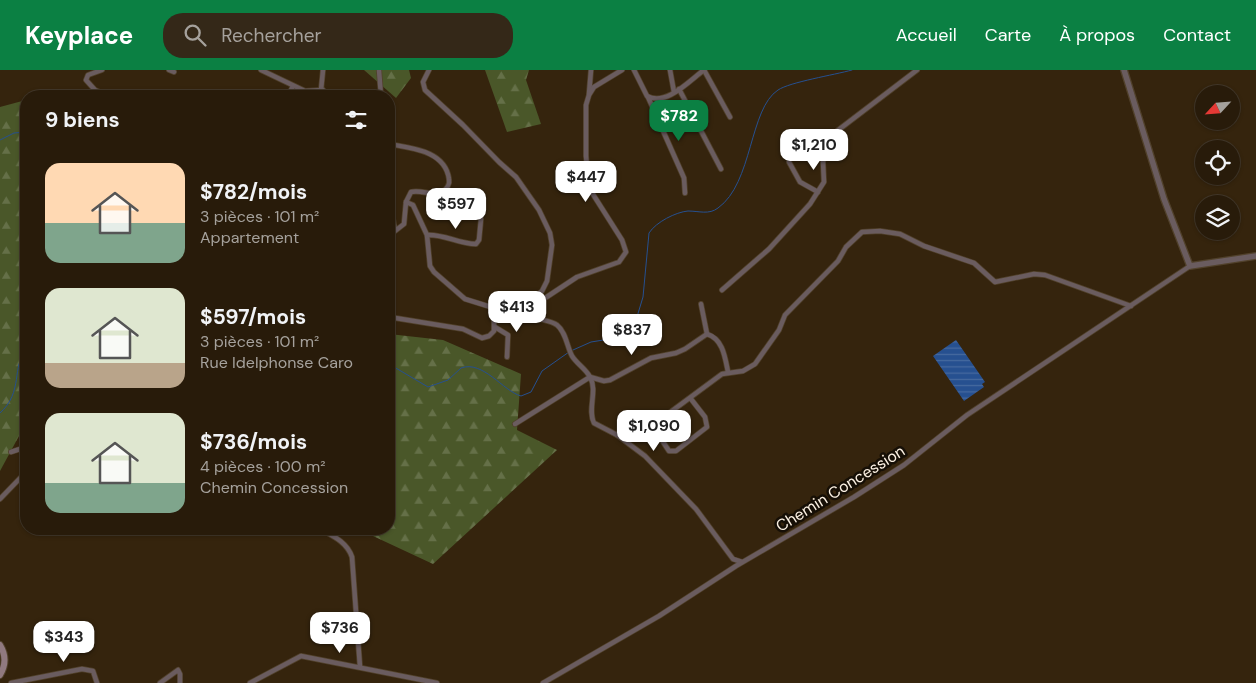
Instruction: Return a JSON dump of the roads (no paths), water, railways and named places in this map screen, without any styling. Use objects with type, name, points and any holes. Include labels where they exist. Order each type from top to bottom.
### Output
[{"type":"main road","points":[[0,645],[5,665],[0,675]]},
{"type":"street","points":[[95,90],[86,77],[102,70]]},
{"type":"street","points":[[261,70],[304,90]]},
{"type":"street","points":[[321,90],[323,70]]},
{"type":"street","points":[[379,70],[381,90]]},
{"type":"street","points":[[428,70],[423,82],[425,90],[499,162],[516,176],[539,210],[550,233],[552,244],[547,281],[542,291],[529,303],[527,310]]},
{"type":"street","points":[[406,202],[413,205],[426,235],[430,266],[434,272],[464,299],[494,308],[527,310],[577,277],[619,262],[626,252],[622,240],[589,188],[586,105],[591,70]]},
{"type":"street","points":[[589,94],[594,88],[622,70]]},
{"type":"street","points":[[634,70],[648,96],[684,178],[685,193]]},
{"type":"street","points":[[670,70],[676,90],[722,169]]},
{"type":"street","points":[[648,96],[659,99],[676,90],[704,70],[730,117]]},
{"type":"street","points":[[722,290],[769,248],[818,192],[824,182],[823,162],[826,152],[837,131],[917,70]]},
{"type":"street","points":[[1124,70],[1164,199],[1190,266],[1256,256]]},
{"type":"street","points":[[291,90],[293,86]]},
{"type":"street","points":[[395,145],[428,152],[442,164],[449,177],[449,182],[444,190],[436,194],[416,191],[408,197],[406,202],[406,219],[398,230],[395,228]]},
{"type":"street","points":[[789,162],[800,182],[818,192]]},
{"type":"street","points":[[426,235],[443,235],[465,244],[476,244],[480,240],[481,219]]},
{"type":"street","points":[[617,435],[652,425],[691,399],[701,389],[728,372],[743,370],[757,362],[779,330],[785,315],[838,261],[854,237],[866,230],[900,234],[924,246],[974,263],[995,282],[1028,274],[1046,275],[1131,306]]},
{"type":"street","name":"Chemin Concession","points":[[543,683],[660,616],[742,562],[854,497],[904,465],[967,415],[1190,266]]},
{"type":"street","points":[[700,304],[707,334]]},
{"type":"street","points":[[395,318],[463,329],[482,338],[489,336],[495,327],[494,308]]},
{"type":"street","points":[[527,310],[535,318],[557,325],[561,329],[572,356],[590,377],[597,380],[610,380],[651,358],[680,351],[707,334]]},
{"type":"street","points":[[495,327],[508,335],[507,357]]},
{"type":"street","points":[[707,334],[713,336],[718,342],[728,372]]},
{"type":"street","points":[[515,424],[590,377]]},
{"type":"street","points":[[590,377],[593,391],[592,418],[599,426],[617,435],[645,456],[696,509],[734,559],[742,562]]},
{"type":"street","points":[[652,425],[668,451],[676,451],[707,426],[705,417],[691,399]]},
{"type":"street","points":[[11,452],[20,449]]},
{"type":"street","points":[[0,500],[20,478]]},
{"type":"street","points":[[331,535],[350,549],[352,557],[360,667]]},
{"type":"street","points":[[250,683],[301,656],[438,683]]},
{"type":"street","points":[[12,683],[82,669],[93,671],[97,683]]},
{"type":"street","points":[[160,683],[178,670],[180,683]]},
{"type":"water","points":[[956,340],[985,382],[982,384],[984,387],[964,401],[933,356]]},
{"type":"waterway","points":[[573,350],[591,342],[616,338],[633,330],[643,297],[649,233],[661,221],[683,212],[715,210],[729,197],[745,165],[761,113],[778,90],[802,81],[852,70]]},
{"type":"waterway","points":[[0,140],[14,133],[20,132]]},
{"type":"waterway","points":[[395,368],[428,387],[448,380],[461,368],[477,368],[521,396],[531,392],[542,371],[569,352]]},
{"type":"waterway","points":[[0,413],[12,396],[20,362]]}]
